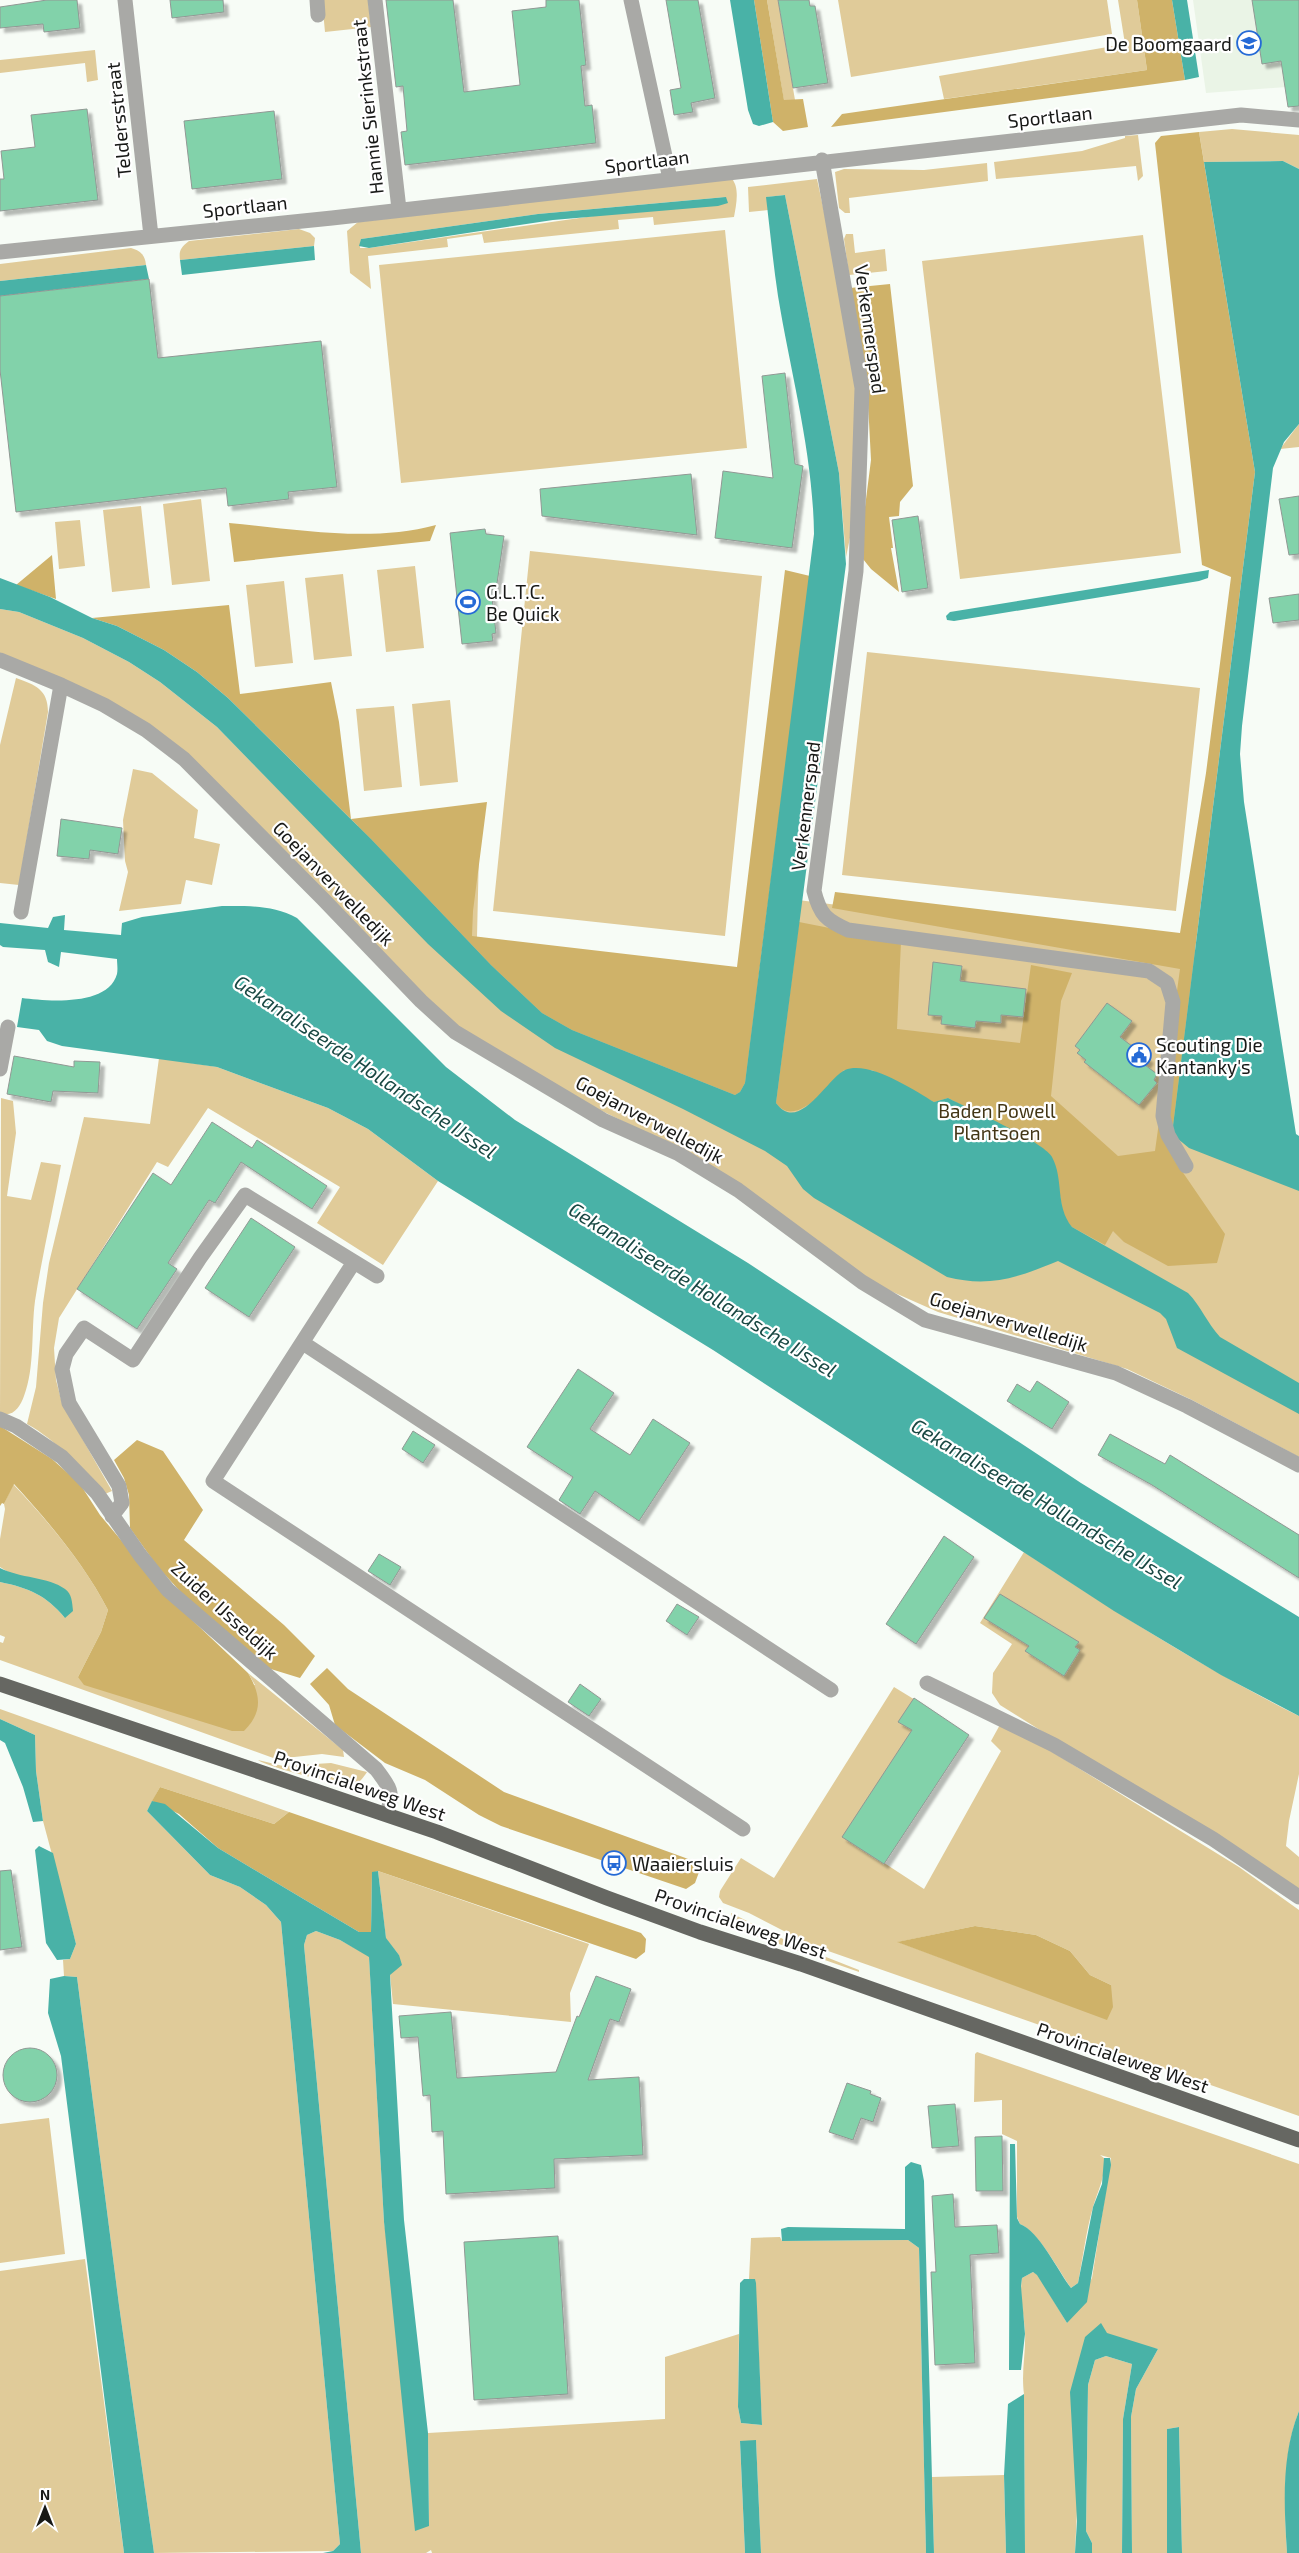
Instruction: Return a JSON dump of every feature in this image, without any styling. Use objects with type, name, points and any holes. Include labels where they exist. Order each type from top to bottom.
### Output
[{"type":"main road","name":"Provincialeweg West","points":[[0,1684],[387,1814],[700,1932],[801,1964],[1299,2140]]},
{"type":"street","name":"Teldersstraat","points":[[125,0],[151,236]]},
{"type":"street","name":"Hannie Sierinkstraat","points":[[376,0],[399,209]]},
{"type":"street","points":[[631,0],[670,179]]},
{"type":"street","name":"Sportlaan","points":[[0,252],[1241,115],[1299,120]]},
{"type":"street","name":"Verkennerspad","points":[[822,160],[862,388],[856,571],[814,891],[819,911],[833,923],[848,930],[1148,971],[1167,983],[1173,1002],[1163,1116],[1168,1135],[1186,1166]]},
{"type":"street","name":"Goejanverwelledijk","points":[[0,660],[62,685],[104,705],[146,730],[184,759],[324,899],[421,1001],[455,1032],[604,1120],[679,1154],[738,1190],[862,1282],[925,1320],[1116,1373],[1187,1406],[1299,1464]]},
{"type":"street","points":[[21,912],[62,685]]},
{"type":"street","points":[[0,1069],[8,1027]]},
{"type":"street","points":[[112,1516],[122,1503],[119,1486],[69,1403],[62,1369],[66,1354],[84,1328],[134,1360],[200,1258],[244,1195],[377,1276]]},
{"type":"street","points":[[354,1262],[213,1481],[743,1829]]},
{"type":"street","points":[[303,1343],[831,1690]]},
{"type":"street","name":"Zuider IJsseldijk","points":[[0,1419],[16,1426],[62,1457],[97,1493],[168,1590],[376,1769],[387,1783],[392,1797],[387,1814]]},
{"type":"street","points":[[927,1683],[1054,1746],[1213,1839],[1299,1897]]},
{"type":"shaded area","name":"De Boomgaard","points":[[1193,0],[1299,0],[1299,86],[1206,93]]},
{"type":"green space","points":[[322,0],[368,0],[371,27],[325,32]]},
{"type":"green space","points":[[754,0],[767,0],[784,100],[803,99],[808,127],[783,131],[773,122]]},
{"type":"green space","points":[[767,0],[778,0],[795,100],[784,101]]},
{"type":"green space","points":[[838,0],[1107,0],[1112,34],[851,77]]},
{"type":"green space","points":[[1118,0],[1137,0],[1147,70],[944,99],[939,76],[1125,44]]},
{"type":"green space","points":[[1137,0],[1172,0],[1185,80],[831,127],[842,114],[1147,70]]},
{"type":"green space","points":[[95,50],[98,80],[87,82],[85,63],[0,73],[0,60]]},
{"type":"green space","points":[[1232,129],[1299,135],[1299,169],[1283,161],[1204,162],[1199,132]]},
{"type":"green space","points":[[1199,132],[1255,472],[1172,1134],[1173,1158],[1225,1234],[1217,1263],[1168,1266],[1124,1242],[1113,1231],[1105,1245],[1072,1227],[1063,1213],[1055,1166],[1030,1140],[948,1098],[934,1102],[872,1070],[844,1070],[821,1094],[802,1108],[793,1111],[784,1110],[776,1103],[799,922],[901,942],[897,1029],[1020,1043],[1031,965],[1072,973],[1061,1001],[1051,1096],[1118,1156],[1155,1151],[1180,969],[832,908],[835,892],[1180,933],[1206,773],[1231,577],[1202,565],[1155,143],[1161,136]]},
{"type":"green space","points":[[1138,135],[1143,176],[1138,181],[1136,166],[996,179],[994,162],[1082,151],[1125,138],[1125,136]]},
{"type":"green space","points":[[987,163],[988,181],[849,198],[850,213],[845,213],[839,208],[835,172],[844,169],[924,170]]},
{"type":"green space","points":[[732,179],[737,192],[734,217],[654,225],[653,217],[618,220],[619,229],[484,243],[482,234],[447,239],[448,247],[368,256],[371,289],[350,273],[347,231],[358,222]],"holes":[[[726,197],[360,248],[361,239],[538,214]]]},
{"type":"green space","points":[[817,179],[857,365],[852,528],[846,557],[839,473],[785,195],[767,197],[768,210],[749,212],[748,187]]},
{"type":"green space","points":[[299,229],[310,233],[315,238],[314,246],[180,260],[181,250],[189,241]]},
{"type":"green space","points":[[725,230],[747,448],[401,483],[379,265]]},
{"type":"green space","points":[[846,234],[853,234],[855,253],[885,249],[887,271],[849,275],[844,239]]},
{"type":"green space","points":[[1143,235],[1181,553],[960,579],[922,261]]},
{"type":"green space","points":[[131,248],[142,254],[146,265],[0,281],[0,264]]},
{"type":"green space","points":[[890,284],[913,486],[900,502],[899,516],[889,517],[893,548],[891,548],[899,592],[871,569],[859,554],[871,460],[867,384],[850,288]]},
{"type":"green space","points":[[1299,424],[1299,447],[1280,449]]},
{"type":"green space","points":[[201,499],[210,581],[172,585],[163,504]]},
{"type":"green space","points":[[141,506],[150,588],[112,592],[103,510]]},
{"type":"green space","points":[[80,520],[85,566],[59,569],[55,522]]},
{"type":"green space","points":[[229,523],[359,534],[411,530],[436,525],[430,541],[234,562]]},
{"type":"green space","points":[[530,551],[762,576],[725,936],[493,911]]},
{"type":"green space","points":[[52,555],[56,599],[16,585]]},
{"type":"green space","points":[[415,566],[424,648],[386,652],[377,570]]},
{"type":"green space","points":[[785,570],[810,576],[745,1083],[740,1092],[735,1095],[572,1030],[542,1013],[491,965],[371,839],[228,698],[197,672],[164,650],[117,626],[92,618],[229,605],[240,694],[331,682],[339,722],[351,819],[487,802],[473,911],[472,936],[737,967]]},
{"type":"green space","points":[[343,574],[352,656],[314,660],[305,578]]},
{"type":"green space","points":[[284,581],[293,663],[255,667],[246,585]]},
{"type":"green space","name":"Baden Powell Plantsoen","points":[[0,609],[19,612],[83,638],[129,662],[160,682],[217,727],[320,832],[480,806],[477,937],[771,983],[790,899],[1211,952],[1299,1174],[1299,1457],[1192,1400],[1127,1369],[938,1312],[886,1289],[856,1271],[673,1146],[525,1073],[453,1023],[184,759],[0,653]]},
{"type":"green space","points":[[867,652],[1200,688],[1176,911],[842,875]]},
{"type":"green space","points":[[16,678],[29,683],[43,693],[46,698],[48,712],[19,885],[0,883],[0,745]]},
{"type":"green space","points":[[450,700],[458,782],[420,786],[412,704]]},
{"type":"green space","points":[[394,706],[402,787],[364,791],[356,709]]},
{"type":"green space","points":[[133,769],[152,773],[198,810],[194,838],[220,844],[212,885],[186,880],[181,904],[119,911],[128,872],[125,861],[123,820]]},
{"type":"green space","points":[[159,1058],[217,1067],[328,1108],[368,1129],[438,1181],[383,1265],[317,1223],[340,1187],[208,1108],[168,1167],[157,1162],[59,1318],[54,1348],[56,1380],[62,1403],[112,1491],[105,1494],[59,1447],[27,1424],[36,1387],[43,1303],[49,1263],[84,1117],[150,1124]]},
{"type":"green space","points":[[1,1098],[13,1101],[16,1133],[7,1196],[31,1200],[41,1162],[61,1165],[35,1301],[30,1373],[18,1408],[9,1414],[0,1413]]},
{"type":"green space","points":[[0,1426],[52,1459],[80,1484],[100,1515],[171,1600],[248,1673],[256,1689],[258,1703],[254,1717],[244,1731],[232,1731],[84,1685],[78,1677],[101,1632],[108,1610],[77,1560],[40,1513],[14,1484],[4,1504],[2,1503],[0,1506]]},
{"type":"green space","points":[[137,1440],[163,1451],[203,1510],[184,1540],[284,1625],[315,1656],[300,1678],[261,1666],[188,1600],[157,1566],[130,1528],[129,1495],[124,1478],[114,1460]]},
{"type":"green space","points":[[13,1484],[65,1544],[99,1593],[108,1610],[101,1632],[78,1677],[255,1685],[248,1673],[343,1750],[344,1757],[322,1754],[276,1759],[0,1660],[0,1642],[3,1643],[5,1637],[0,1635],[0,1582],[20,1587],[44,1598],[65,1618],[51,1583],[11,1574],[0,1567],[0,1539],[5,1509],[4,1504]]},
{"type":"green space","points":[[1024,1552],[1194,1659],[1299,1716],[1299,1774],[1286,1846],[1299,1857],[1299,1892],[1000,1705],[992,1693],[993,1673],[1012,1644],[980,1623]]},
{"type":"green space","points":[[327,1668],[348,1689],[504,1792],[702,1864],[695,1883],[686,1889],[501,1826],[479,1815],[425,1780],[385,1763],[335,1725],[329,1705],[310,1684]]},
{"type":"green space","points":[[894,1687],[930,1709],[846,1838],[924,1889],[1001,1751],[991,1741],[1002,1721],[1239,1867],[1299,1910],[1299,2116],[811,1945],[749,1913],[723,1903],[719,1897],[720,1891],[741,1858],[774,1878]],"holes":[[[975,1926],[1036,1935],[1070,1951],[1090,1975],[1111,1985],[1107,2019],[898,1942]]]},
{"type":"green space","points":[[0,1709],[289,1812],[274,1824],[160,1787],[147,1811],[210,1875],[240,1887],[266,1905],[281,1922],[340,2544],[333,2551],[154,2553],[119,2305],[77,1977],[64,1976],[63,1960],[70,1959],[76,1944],[43,1821],[36,1771],[35,1735],[0,1719]]},
{"type":"green space","points":[[258,1760],[283,1766],[331,1763],[367,1772],[357,1783],[345,1784],[289,1771]]},
{"type":"green space","points":[[160,1787],[274,1824],[289,1812],[641,1933],[646,1939],[645,1952],[636,1959],[378,1871],[372,1873],[371,1933],[359,1932],[218,1848],[179,1814],[152,1801]]},
{"type":"green space","points":[[378,1871],[589,1944],[570,1993],[571,2022],[393,2004],[390,1975],[399,1955],[386,1939]]},
{"type":"green space","points":[[731,1913],[793,1944],[859,1970],[859,1972],[739,1930],[733,1925]]},
{"type":"green space","points":[[975,1926],[1036,1935],[1070,1951],[1090,1975],[1111,1985],[1113,2007],[1107,2020],[897,1942]]},
{"type":"green space","points":[[316,1931],[340,1940],[369,1956],[384,2222],[429,2526],[428,2433],[665,2419],[665,2357],[739,2334],[738,2407],[741,2423],[762,2425],[755,2279],[749,2279],[751,2238],[780,2237],[782,2241],[908,2240],[919,2248],[926,2553],[761,2553],[756,2441],[740,2442],[745,2553],[432,2553],[431,2550],[426,2553],[361,2553],[304,1945],[307,1935]]},
{"type":"green space","points":[[977,2052],[1299,2164],[1299,2411],[1293,2428],[1287,2463],[1285,2518],[1287,2553],[1182,2553],[1179,2427],[1167,2429],[1167,2553],[1132,2553],[1131,2417],[1136,2389],[1158,2349],[1085,2337],[1075,2553],[1025,2553],[1023,2378],[1025,2340],[1021,2298],[1022,2278],[1033,2272],[1038,2275],[1067,2323],[1092,2278],[1111,2158],[1100,2155],[1104,2158],[1103,2177],[1086,2235],[1078,2283],[1071,2288],[1048,2252],[1027,2228],[1020,2224],[1017,2217],[1017,2141],[1002,2134],[1002,2100],[974,2102],[975,2054]]},
{"type":"green space","points":[[49,2118],[65,2254],[0,2263],[0,2124]]},
{"type":"green space","points":[[85,2259],[124,2553],[0,2553],[0,2271]]},
{"type":"green space","points":[[1106,2356],[1132,2364],[1123,2419],[1122,2553],[1092,2553],[1092,2543],[1086,2531],[1088,2385],[1095,2360]]},
{"type":"green space","points":[[1004,2475],[1006,2553],[934,2553],[932,2477]]},
{"type":"water","points":[[730,0],[754,0],[773,122],[759,126],[753,124],[748,110]]},
{"type":"water","points":[[1172,0],[1187,0],[1199,77],[1185,80]]},
{"type":"water","points":[[1283,161],[1299,169],[1299,424],[1284,442],[1273,468],[1240,754],[1244,802],[1296,1134],[1299,1136],[1299,1191],[1189,1148],[1172,1134],[1255,472],[1204,162]]},
{"type":"water","points":[[785,195],[839,473],[846,564],[776,1103],[785,1111],[794,1112],[813,1101],[845,1070],[855,1068],[866,1069],[891,1078],[934,1102],[948,1098],[1021,1134],[1052,1157],[1058,1174],[1063,1210],[1072,1227],[1188,1293],[1220,1337],[1299,1383],[1299,1414],[1177,1348],[1166,1319],[1160,1313],[1058,1261],[1017,1276],[991,1281],[963,1280],[947,1277],[814,1198],[803,1189],[787,1166],[765,1151],[683,1109],[555,1048],[501,1011],[428,944],[217,727],[160,682],[129,662],[83,638],[19,612],[0,609],[0,578],[50,597],[92,618],[117,626],[164,650],[197,672],[228,698],[371,839],[491,965],[542,1013],[572,1030],[735,1095],[740,1092],[745,1083],[814,534],[813,504],[806,444],[778,296],[766,197]]},
{"type":"water","points":[[726,197],[728,203],[718,206],[553,220],[369,248],[359,246],[361,239],[538,214]]},
{"type":"water","points":[[314,246],[315,260],[182,275],[180,260]]},
{"type":"water","points":[[146,265],[149,279],[0,296],[0,281]]},
{"type":"water","points":[[1209,570],[1208,578],[1199,581],[954,621],[947,620],[946,616],[950,612]]},
{"type":"water","name":"Gekanaliseerde Hollandsche IJssel","points":[[222,906],[270,908],[297,918],[446,1067],[515,1120],[748,1263],[1081,1483],[1299,1617],[1299,1716],[1221,1675],[1114,1611],[713,1350],[438,1181],[368,1129],[328,1108],[217,1067],[62,1046],[47,1041],[39,1030],[17,1027],[22,998],[75,1000],[102,992],[111,985],[117,974],[117,959],[61,952],[59,967],[48,962],[45,950],[3,947],[0,945],[0,923],[48,928],[53,917],[65,915],[64,930],[121,935],[122,923],[142,917]]},
{"type":"water","points":[[0,1568],[16,1574],[51,1582],[65,1589],[71,1598],[73,1611],[65,1618],[44,1598],[20,1587],[0,1582]]},
{"type":"water","points":[[0,1719],[35,1735],[36,1771],[43,1821],[33,1822],[23,1787],[5,1743],[0,1740]]},
{"type":"water","points":[[152,1801],[165,1804],[218,1848],[359,1932],[371,1932],[372,1872],[378,1871],[386,1938],[399,1955],[402,1965],[390,1975],[404,2220],[428,2433],[429,2526],[415,2531],[384,2222],[369,1957],[340,1940],[316,1931],[307,1935],[304,1945],[361,2553],[323,2553],[333,2551],[340,2544],[281,1922],[266,1905],[240,1887],[210,1875],[147,1811]]},
{"type":"water","points":[[39,1846],[53,1853],[76,1944],[70,1959],[57,1960],[46,1943],[35,1850]]},
{"type":"water","points":[[64,1976],[77,1977],[119,2305],[154,2553],[124,2553],[61,2056],[48,2013],[50,1979]]},
{"type":"water","points":[[1010,2144],[1015,2144],[1017,2218],[1020,2224],[1034,2235],[1048,2252],[1071,2288],[1078,2283],[1093,2207],[1102,2184],[1104,2158],[1110,2158],[1111,2165],[1087,2302],[1067,2323],[1037,2275],[1033,2272],[1022,2278],[1025,2334],[1021,2370],[1009,2370]]},
{"type":"water","points":[[911,2162],[921,2165],[924,2181],[934,2553],[926,2553],[919,2248],[908,2240],[782,2241],[781,2229],[788,2227],[905,2229],[905,2167]]},
{"type":"water","points":[[744,2279],[755,2279],[756,2283],[762,2425],[741,2423],[738,2407],[740,2283]]},
{"type":"water","points":[[1101,2323],[1107,2333],[1158,2349],[1136,2389],[1131,2417],[1132,2553],[1122,2553],[1123,2419],[1132,2364],[1106,2356],[1095,2360],[1088,2385],[1086,2531],[1092,2543],[1092,2553],[1075,2553],[1077,2521],[1070,2392],[1085,2337]]},
{"type":"water","points":[[1024,2394],[1025,2553],[1006,2553],[1004,2475],[1008,2404]]},
{"type":"water","points":[[1299,2411],[1299,2553],[1287,2553],[1285,2481],[1289,2446]]},
{"type":"water","points":[[1179,2427],[1182,2553],[1167,2553],[1167,2429]]},
{"type":"water","points":[[756,2440],[761,2553],[745,2553],[740,2441]]},
{"type":"building","points":[[47,0],[77,0],[80,28],[44,32],[43,24],[0,28],[0,7]]},
{"type":"building","points":[[170,0],[223,0],[224,12],[172,18]]},
{"type":"building","points":[[386,0],[453,0],[464,92],[520,85],[512,11],[546,7],[546,0],[579,0],[586,65],[581,66],[585,106],[592,105],[596,143],[405,165],[401,132],[407,131],[403,86],[396,87]]},
{"type":"building","points":[[666,0],[698,0],[715,98],[691,103],[693,112],[674,115],[670,90],[681,88]]},
{"type":"building","points":[[778,0],[809,0],[810,6],[815,6],[828,83],[793,88]]},
{"type":"building","points":[[1252,0],[1299,0],[1299,106],[1288,107],[1281,61],[1262,64]]},
{"type":"building","points":[[87,109],[98,200],[0,211],[0,179],[4,179],[1,151],[35,147],[31,115]]},
{"type":"building","points":[[274,111],[282,179],[192,189],[184,121]]},
{"type":"building","points":[[149,279],[158,358],[321,341],[337,487],[288,492],[289,499],[228,506],[226,488],[16,512],[0,370],[0,296]]},
{"type":"building","points":[[785,373],[795,464],[803,466],[792,548],[715,538],[723,471],[773,478],[762,376]]},
{"type":"building","points":[[691,474],[697,535],[542,516],[540,489]]},
{"type":"building","points":[[1299,496],[1299,554],[1289,555],[1279,499]]},
{"type":"building","points":[[918,516],[928,588],[902,592],[892,520]]},
{"type":"building","points":[[485,529],[486,534],[504,536],[496,590],[491,589],[496,633],[492,634],[493,641],[462,644],[450,533]]},
{"type":"building","points":[[1299,594],[1299,620],[1273,623],[1269,598]]},
{"type":"building","points":[[61,819],[122,828],[118,854],[90,850],[89,859],[57,856]]},
{"type":"building","points":[[933,962],[962,966],[960,981],[1026,989],[1023,1017],[1001,1015],[1001,1023],[976,1021],[975,1028],[941,1024],[942,1016],[928,1015]]},
{"type":"building","points":[[1107,1003],[1132,1021],[1120,1037],[1149,1059],[1145,1065],[1157,1074],[1154,1080],[1157,1083],[1139,1105],[1084,1062],[1086,1060],[1077,1053],[1080,1050],[1075,1046]]},
{"type":"building","points":[[14,1056],[74,1067],[74,1061],[100,1062],[98,1093],[53,1091],[51,1102],[7,1094]]},
{"type":"building","points":[[212,1122],[252,1148],[257,1140],[327,1186],[312,1209],[241,1162],[215,1203],[209,1200],[168,1263],[177,1269],[137,1329],[77,1289],[153,1173],[171,1185]]},
{"type":"building","points":[[251,1218],[295,1247],[249,1317],[205,1288]]},
{"type":"building","points":[[578,1369],[614,1393],[590,1429],[630,1455],[653,1419],[690,1443],[639,1521],[595,1491],[580,1514],[559,1500],[573,1477],[527,1447]]},
{"type":"building","points":[[1037,1381],[1069,1402],[1052,1429],[1007,1401],[1017,1384],[1030,1392]]},
{"type":"building","points":[[413,1431],[435,1445],[423,1463],[402,1449]]},
{"type":"building","points":[[1110,1434],[1165,1464],[1170,1455],[1299,1535],[1299,1578],[1152,1485],[1098,1455]]},
{"type":"building","points":[[944,1536],[974,1557],[916,1644],[886,1624]]},
{"type":"building","points":[[379,1554],[401,1567],[390,1585],[368,1571]]},
{"type":"building","points":[[1000,1594],[1079,1642],[1075,1647],[1080,1650],[1064,1676],[1025,1651],[1029,1646],[984,1618]]},
{"type":"building","points":[[677,1604],[699,1617],[687,1635],[666,1621]]},
{"type":"building","points":[[580,1684],[601,1699],[589,1716],[568,1702]]},
{"type":"building","points":[[914,1698],[969,1735],[884,1864],[842,1837],[912,1730],[898,1722]]},
{"type":"building","points":[[11,1870],[22,1947],[0,1950],[0,1871]]},
{"type":"building","points":[[596,1976],[631,1989],[619,2022],[610,2019],[588,2080],[639,2077],[643,2155],[554,2159],[555,2188],[446,2194],[443,2131],[432,2132],[430,2095],[423,2096],[418,2037],[401,2038],[399,2016],[451,2012],[457,2078],[556,2072],[577,2016],[579,2017]]},
{"type":"building","points":[[30,2048],[40,2050],[49,2056],[55,2065],[57,2075],[55,2085],[49,2094],[40,2100],[30,2102],[20,2100],[11,2094],[5,2085],[3,2075],[5,2065],[11,2056],[20,2050]]},
{"type":"building","points":[[847,2083],[871,2091],[870,2094],[881,2098],[873,2122],[861,2118],[853,2140],[829,2132]]},
{"type":"building","points":[[955,2104],[959,2146],[932,2148],[928,2106]]},
{"type":"building","points":[[1002,2136],[1003,2191],[976,2191],[975,2137]]},
{"type":"building","points":[[953,2194],[955,2227],[997,2225],[999,2253],[970,2255],[975,2363],[935,2365],[931,2272],[936,2272],[932,2196]]},
{"type":"building","points":[[558,2236],[568,2394],[474,2400],[464,2242]]},
{"type":"place","name":"De Boomgaard","points":[[1249,43]]},
{"type":"place","name":"G.L.T.C. Be Quick","points":[[468,602]]},
{"type":"place","name":"Scouting Die Kantanky's","points":[[1139,1055]]},
{"type":"place","name":"Waaiersluis","points":[[614,1863]]}]
